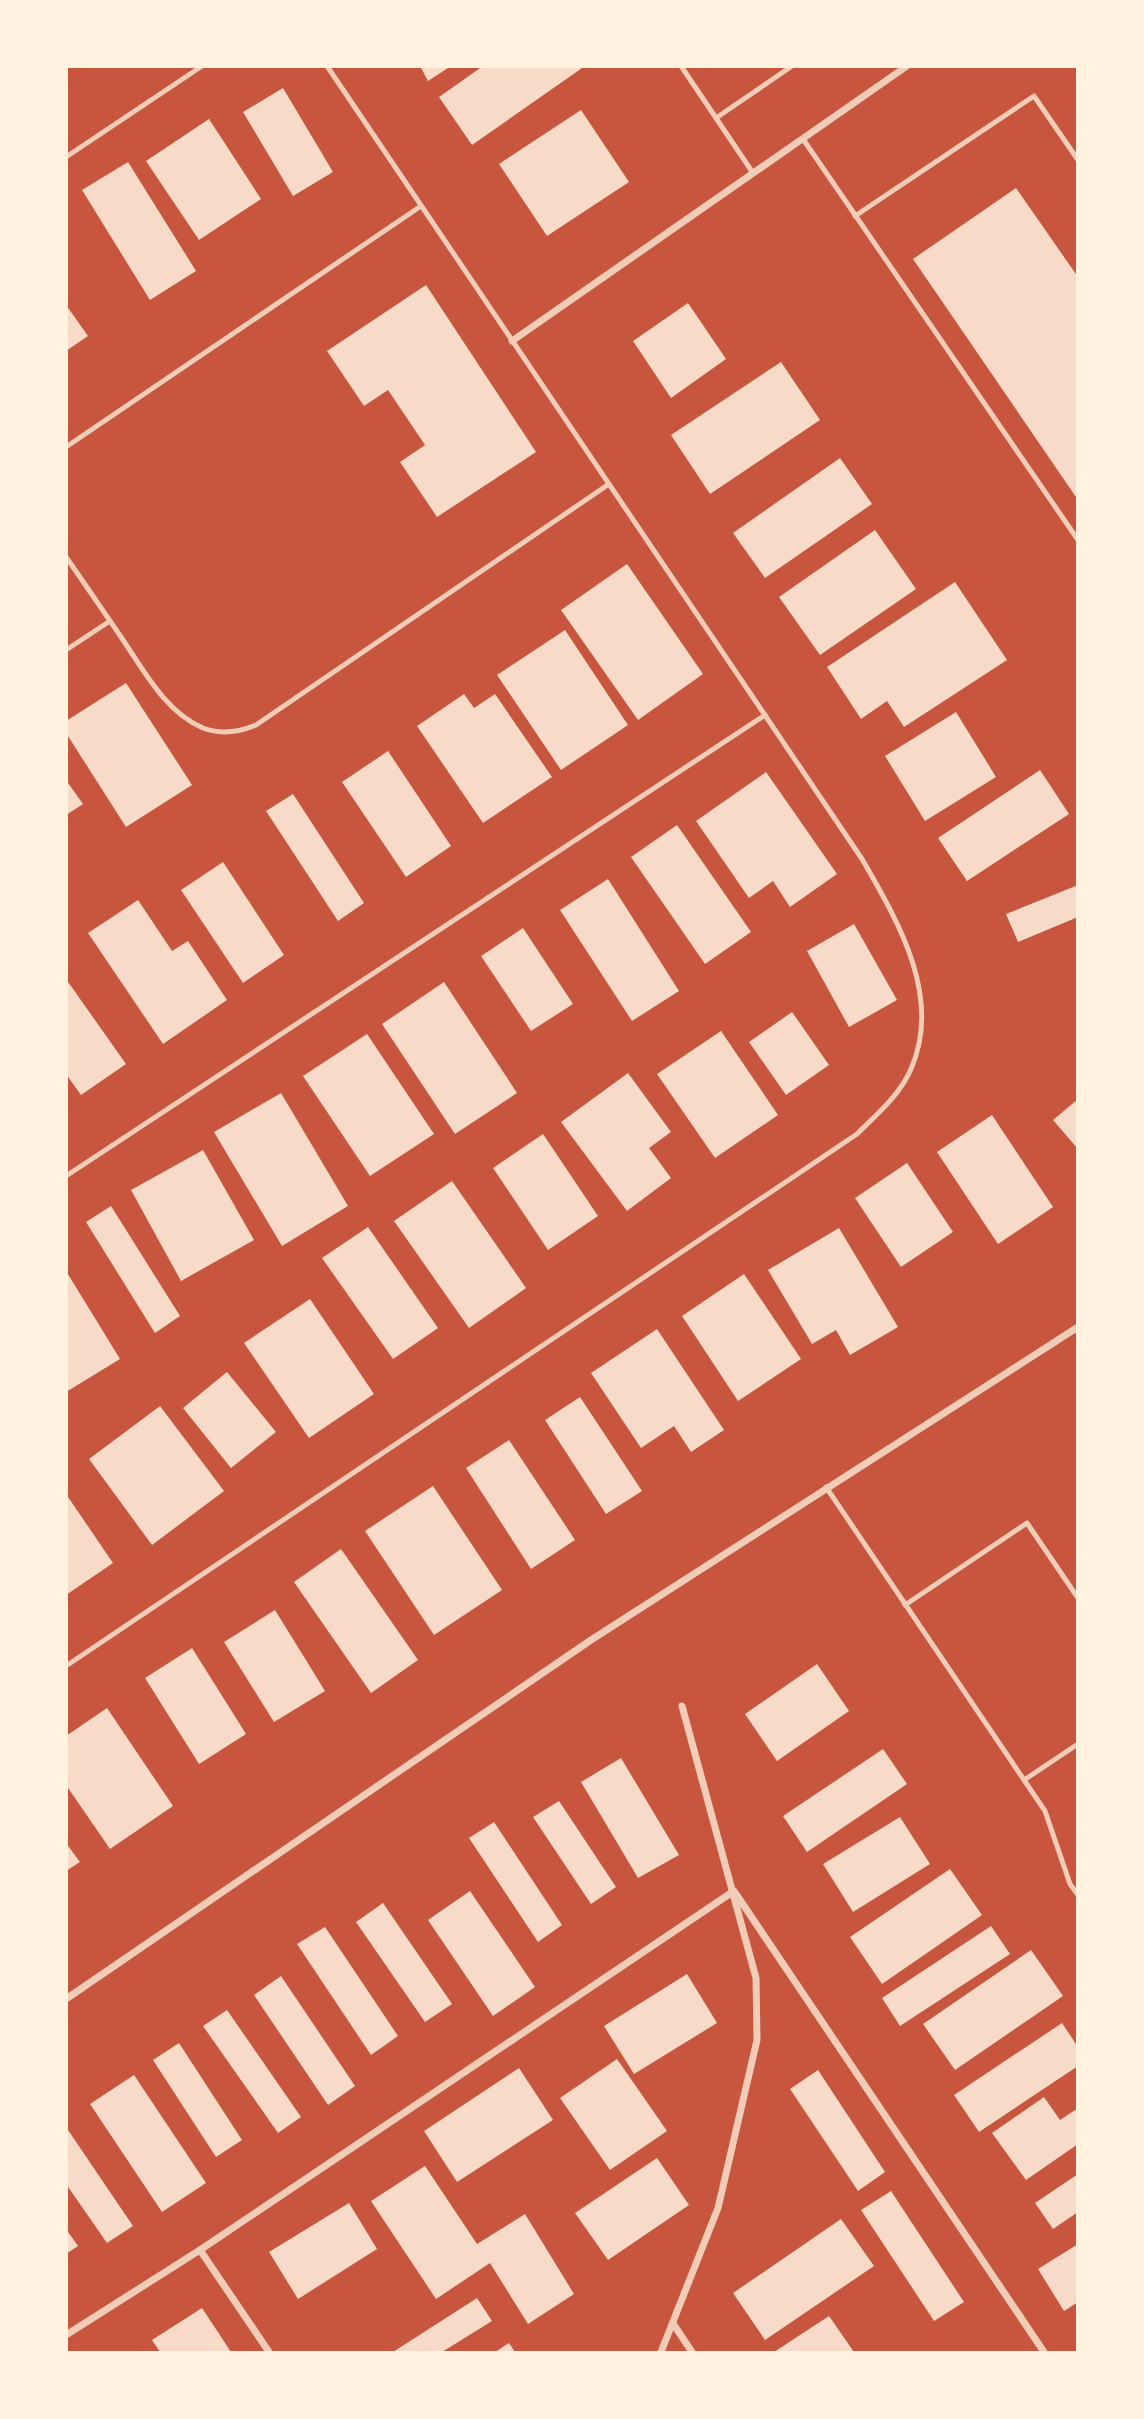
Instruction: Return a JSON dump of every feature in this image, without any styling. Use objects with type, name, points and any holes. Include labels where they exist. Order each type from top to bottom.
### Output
[{"type":"street","points":[[512,341],[907,66]]},
{"type":"street","points":[[66,1999],[591,1640],[1077,1327]]},
{"type":"street","points":[[661,2353],[718,2208],[757,2040],[756,1978],[682,1706]]},
{"type":"street","points":[[66,2335],[200,2250],[734,1891]]},
{"type":"street","points":[[734,1891],[1044,2353]]},
{"type":"street","points":[[200,2250],[269,2353]]},
{"type":"street","points":[[674,2325],[692,2353]]},
{"type":"lane","points":[[66,157],[201,66]]},
{"type":"lane","points":[[66,1666],[827,1156],[856,1134],[888,1103],[911,1069],[920,1033],[921,996],[912,957],[893,912],[862,859],[327,66]]},
{"type":"lane","points":[[681,66],[753,173]]},
{"type":"lane","points":[[716,118],[792,66]]},
{"type":"lane","points":[[855,216],[1034,96],[1077,160]]},
{"type":"lane","points":[[803,139],[1077,541]]},
{"type":"lane","points":[[66,447],[421,206]]},
{"type":"lane","points":[[66,557],[152,683],[183,715],[206,729],[218,732],[243,730],[256,725],[609,484]]},
{"type":"lane","points":[[66,650],[110,621]]},
{"type":"lane","points":[[66,1176],[765,715]]},
{"type":"lane","points":[[826,1488],[1045,1811],[1070,1884],[1077,1895]]},
{"type":"lane","points":[[905,1605],[1027,1523],[1077,1598]]},
{"type":"lane","points":[[1024,1780],[1077,1744]]},
{"type":"building","points":[[420,66],[451,66],[428,81]]},
{"type":"building","points":[[483,66],[585,66],[472,145],[439,97]]},
{"type":"building","points":[[283,88],[333,172],[293,196],[243,112]]},
{"type":"building","points":[[581,110],[629,182],[547,236],[499,164]]},
{"type":"building","points":[[209,119],[261,199],[199,240],[146,161]]},
{"type":"building","points":[[128,162],[196,271],[150,300],[82,190]]},
{"type":"building","points":[[1016,188],[1078,277],[1078,500],[913,259]]},
{"type":"building","points":[[426,285],[536,452],[437,517],[400,462],[425,445],[388,390],[364,406],[327,351]]},
{"type":"building","points":[[688,303],[726,359],[671,398],[633,341]]},
{"type":"building","points":[[66,305],[88,336],[66,351]]},
{"type":"building","points":[[781,362],[820,420],[710,494],[671,435]]},
{"type":"building","points":[[840,458],[872,504],[765,578],[733,533]]},
{"type":"building","points":[[875,530],[916,589],[820,655],[779,597]]},
{"type":"building","points":[[627,564],[703,674],[638,720],[561,610]]},
{"type":"building","points":[[955,582],[1007,660],[904,727],[887,701],[861,719],[827,667]]},
{"type":"building","points":[[565,630],[628,725],[561,770],[497,675]]},
{"type":"building","points":[[126,683],[192,785],[126,827],[66,733],[66,721]]},
{"type":"building","points":[[464,694],[474,708],[495,694],[552,777],[483,823],[417,726]]},
{"type":"building","points":[[956,712],[996,777],[925,821],[885,756]]},
{"type":"building","points":[[388,751],[451,846],[406,877],[342,782]]},
{"type":"building","points":[[1040,770],[1069,814],[967,881],[938,838]]},
{"type":"building","points":[[766,772],[837,874],[790,907],[773,881],[749,898],[696,821]]},
{"type":"building","points":[[66,780],[83,804],[66,815]]},
{"type":"building","points":[[293,794],[364,903],[338,921],[266,811]]},
{"type":"building","points":[[677,825],[751,932],[705,964],[631,857]]},
{"type":"building","points":[[223,862],[284,955],[243,983],[181,890]]},
{"type":"building","points":[[608,879],[679,991],[632,1021],[560,910]]},
{"type":"building","points":[[1078,885],[1078,917],[1018,942],[1006,914]]},
{"type":"building","points":[[138,900],[172,951],[188,941],[227,1000],[163,1044],[88,933]]},
{"type":"building","points":[[854,924],[897,1000],[849,1027],[807,951]]},
{"type":"building","points":[[523,928],[573,1004],[531,1031],[481,956]]},
{"type":"building","points":[[66,979],[126,1064],[81,1095],[66,1074]]},
{"type":"building","points":[[444,982],[517,1093],[455,1134],[382,1024]]},
{"type":"building","points":[[792,1012],[829,1065],[786,1095],[749,1042]]},
{"type":"building","points":[[721,1031],[778,1115],[715,1158],[657,1074]]},
{"type":"building","points":[[367,1034],[434,1134],[370,1176],[303,1076]]},
{"type":"building","points":[[628,1073],[671,1132],[649,1148],[671,1178],[627,1211],[561,1122]]},
{"type":"building","points":[[281,1093],[348,1206],[282,1246],[214,1132]]},
{"type":"building","points":[[1078,1099],[1078,1149],[1053,1120]]},
{"type":"building","points":[[992,1115],[1053,1207],[998,1244],[937,1152]]},
{"type":"building","points":[[543,1134],[598,1216],[548,1250],[493,1168]]},
{"type":"building","points":[[203,1150],[254,1240],[181,1281],[131,1190]]},
{"type":"building","points":[[907,1163],[953,1232],[901,1267],[855,1198]]},
{"type":"building","points":[[452,1181],[526,1288],[469,1328],[394,1221]]},
{"type":"building","points":[[111,1206],[180,1316],[155,1333],[86,1222]]},
{"type":"building","points":[[368,1227],[438,1328],[393,1359],[322,1258]]},
{"type":"building","points":[[839,1228],[898,1327],[850,1355],[836,1330],[812,1344],[768,1270]]},
{"type":"building","points":[[66,1271],[120,1359],[66,1392]]},
{"type":"building","points":[[744,1274],[801,1359],[738,1401],[682,1316]]},
{"type":"building","points":[[310,1299],[374,1394],[309,1438],[244,1343]]},
{"type":"building","points":[[657,1329],[724,1430],[691,1452],[674,1426],[641,1448],[591,1373]]},
{"type":"building","points":[[227,1372],[276,1432],[231,1468],[183,1408]]},
{"type":"building","points":[[580,1397],[642,1491],[606,1514],[545,1420]]},
{"type":"building","points":[[160,1406],[224,1491],[152,1545],[89,1459]]},
{"type":"building","points":[[509,1440],[575,1540],[531,1569],[466,1468]]},
{"type":"building","points":[[433,1486],[502,1590],[434,1635],[365,1531]]},
{"type":"building","points":[[66,1494],[113,1563],[66,1595]]},
{"type":"building","points":[[341,1549],[418,1660],[371,1693],[294,1582]]},
{"type":"building","points":[[275,1610],[325,1691],[274,1722],[224,1642]]},
{"type":"building","points":[[192,1648],[246,1734],[199,1764],[145,1678]]},
{"type":"building","points":[[817,1664],[849,1711],[777,1761],[745,1714]]},
{"type":"building","points":[[107,1708],[173,1806],[110,1849],[66,1785],[66,1736]]},
{"type":"building","points":[[883,1749],[907,1784],[807,1852],[783,1816]]},
{"type":"building","points":[[621,1758],[679,1855],[638,1878],[581,1782]]},
{"type":"building","points":[[559,1801],[616,1887],[591,1904],[533,1817]]},
{"type":"building","points":[[900,1817],[930,1864],[853,1912],[823,1864]]},
{"type":"building","points":[[494,1822],[562,1925],[538,1942],[469,1838]]},
{"type":"building","points":[[66,1843],[80,1862],[66,1871]]},
{"type":"building","points":[[950,1869],[982,1915],[882,1984],[850,1937]]},
{"type":"building","points":[[470,1891],[535,1987],[493,2016],[428,1920]]},
{"type":"building","points":[[383,1903],[452,2004],[425,2022],[356,1922]]},
{"type":"building","points":[[991,1926],[1010,1954],[900,2026],[882,1998]]},
{"type":"building","points":[[325,1927],[398,2036],[371,2055],[297,1944]]},
{"type":"building","points":[[1031,1950],[1063,1996],[955,2070],[923,2024]]},
{"type":"building","points":[[687,1974],[717,2023],[634,2074],[604,2026]]},
{"type":"building","points":[[281,1976],[355,2086],[328,2105],[254,1995]]},
{"type":"building","points":[[227,2010],[301,2117],[278,2133],[203,2026]]},
{"type":"building","points":[[1062,2023],[1078,2047],[1078,2066],[979,2132],[954,2095]]},
{"type":"building","points":[[179,2043],[242,2140],[216,2157],[153,2060]]},
{"type":"building","points":[[617,2059],[667,2131],[610,2170],[560,2098]]},
{"type":"building","points":[[519,2068],[553,2120],[457,2182],[424,2131]]},
{"type":"building","points":[[818,2070],[885,2172],[858,2191],[790,2089]]},
{"type":"building","points":[[134,2075],[206,2183],[162,2212],[90,2104]]},
{"type":"building","points":[[1044,2097],[1060,2120],[1078,2108],[1078,2144],[1026,2180],[992,2133]]},
{"type":"building","points":[[66,2127],[133,2226],[107,2243],[66,2184]]},
{"type":"building","points":[[657,2158],[689,2205],[608,2260],[575,2213]]},
{"type":"building","points":[[425,2166],[477,2244],[525,2214],[574,2294],[528,2324],[490,2263],[436,2299],[371,2201]]},
{"type":"building","points":[[1078,2174],[1078,2212],[1053,2229],[1035,2203]]},
{"type":"building","points":[[891,2191],[964,2302],[934,2321],[861,2210]]},
{"type":"building","points":[[349,2203],[377,2249],[298,2299],[269,2252]]},
{"type":"building","points":[[841,2219],[874,2266],[765,2340],[733,2293]]},
{"type":"building","points":[[66,2229],[78,2246],[66,2254]]},
{"type":"building","points":[[1078,2244],[1078,2302],[1064,2311],[1038,2269]]},
{"type":"building","points":[[477,2298],[492,2321],[442,2352],[393,2352]]},
{"type":"building","points":[[202,2308],[231,2352],[160,2352],[152,2340]]},
{"type":"building","points":[[829,2316],[854,2352],[774,2352]]},
{"type":"building","points":[[509,2343],[515,2352],[495,2352]]}]
